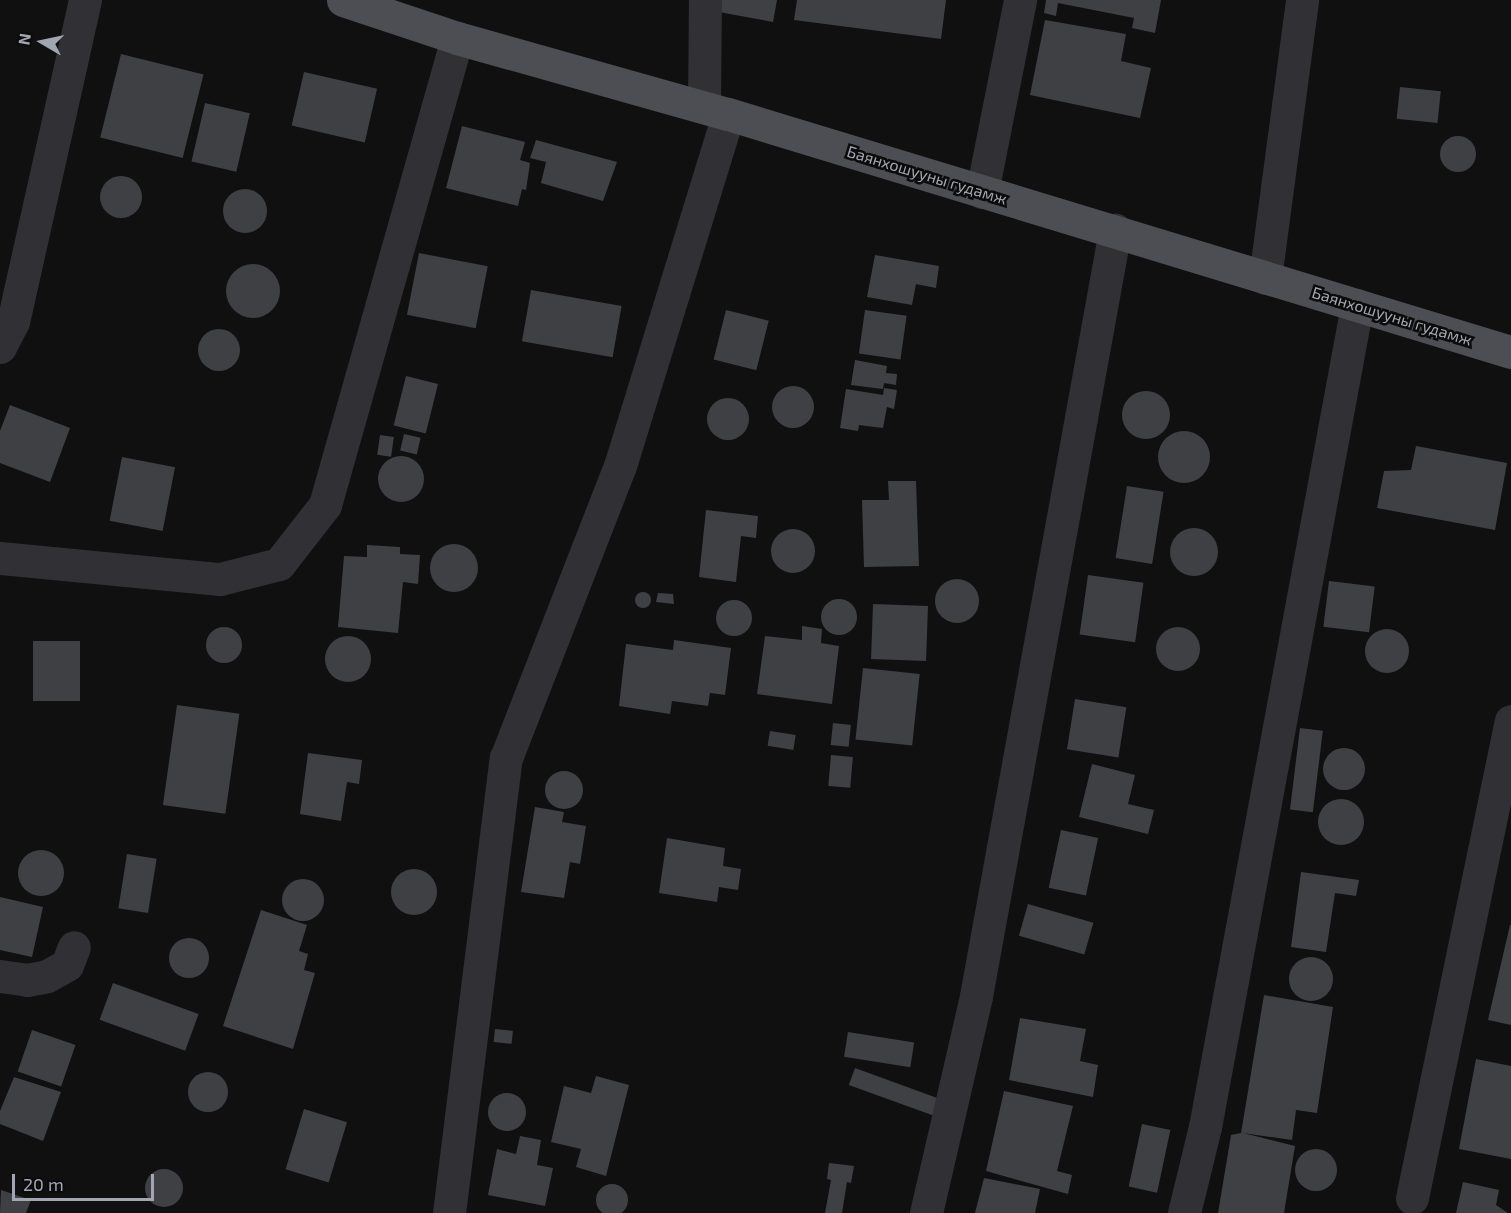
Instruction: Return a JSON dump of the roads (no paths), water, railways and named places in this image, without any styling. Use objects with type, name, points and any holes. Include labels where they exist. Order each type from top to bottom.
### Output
[{"type":"main road","name":"Баянхошууны гудамж","points":[[343,0],[394,8],[457,38],[716,110],[1511,352]]},
{"type":"street","points":[[0,347],[13,322],[85,0]]},
{"type":"street","points":[[449,1213],[506,759],[620,466],[716,110],[705,0]]},
{"type":"street","points":[[982,192],[1020,0]]},
{"type":"street","points":[[1265,278],[1302,0]]},
{"type":"street","points":[[0,558],[220,579],[279,564],[325,505],[457,38]]},
{"type":"street","points":[[926,1213],[976,996],[1115,230]]},
{"type":"street","points":[[1184,1213],[1205,1127],[1357,305]]},
{"type":"street","points":[[1412,1198],[1511,721]]},
{"type":"street","points":[[0,976],[27,980],[47,976],[67,965],[74,947]]}]
